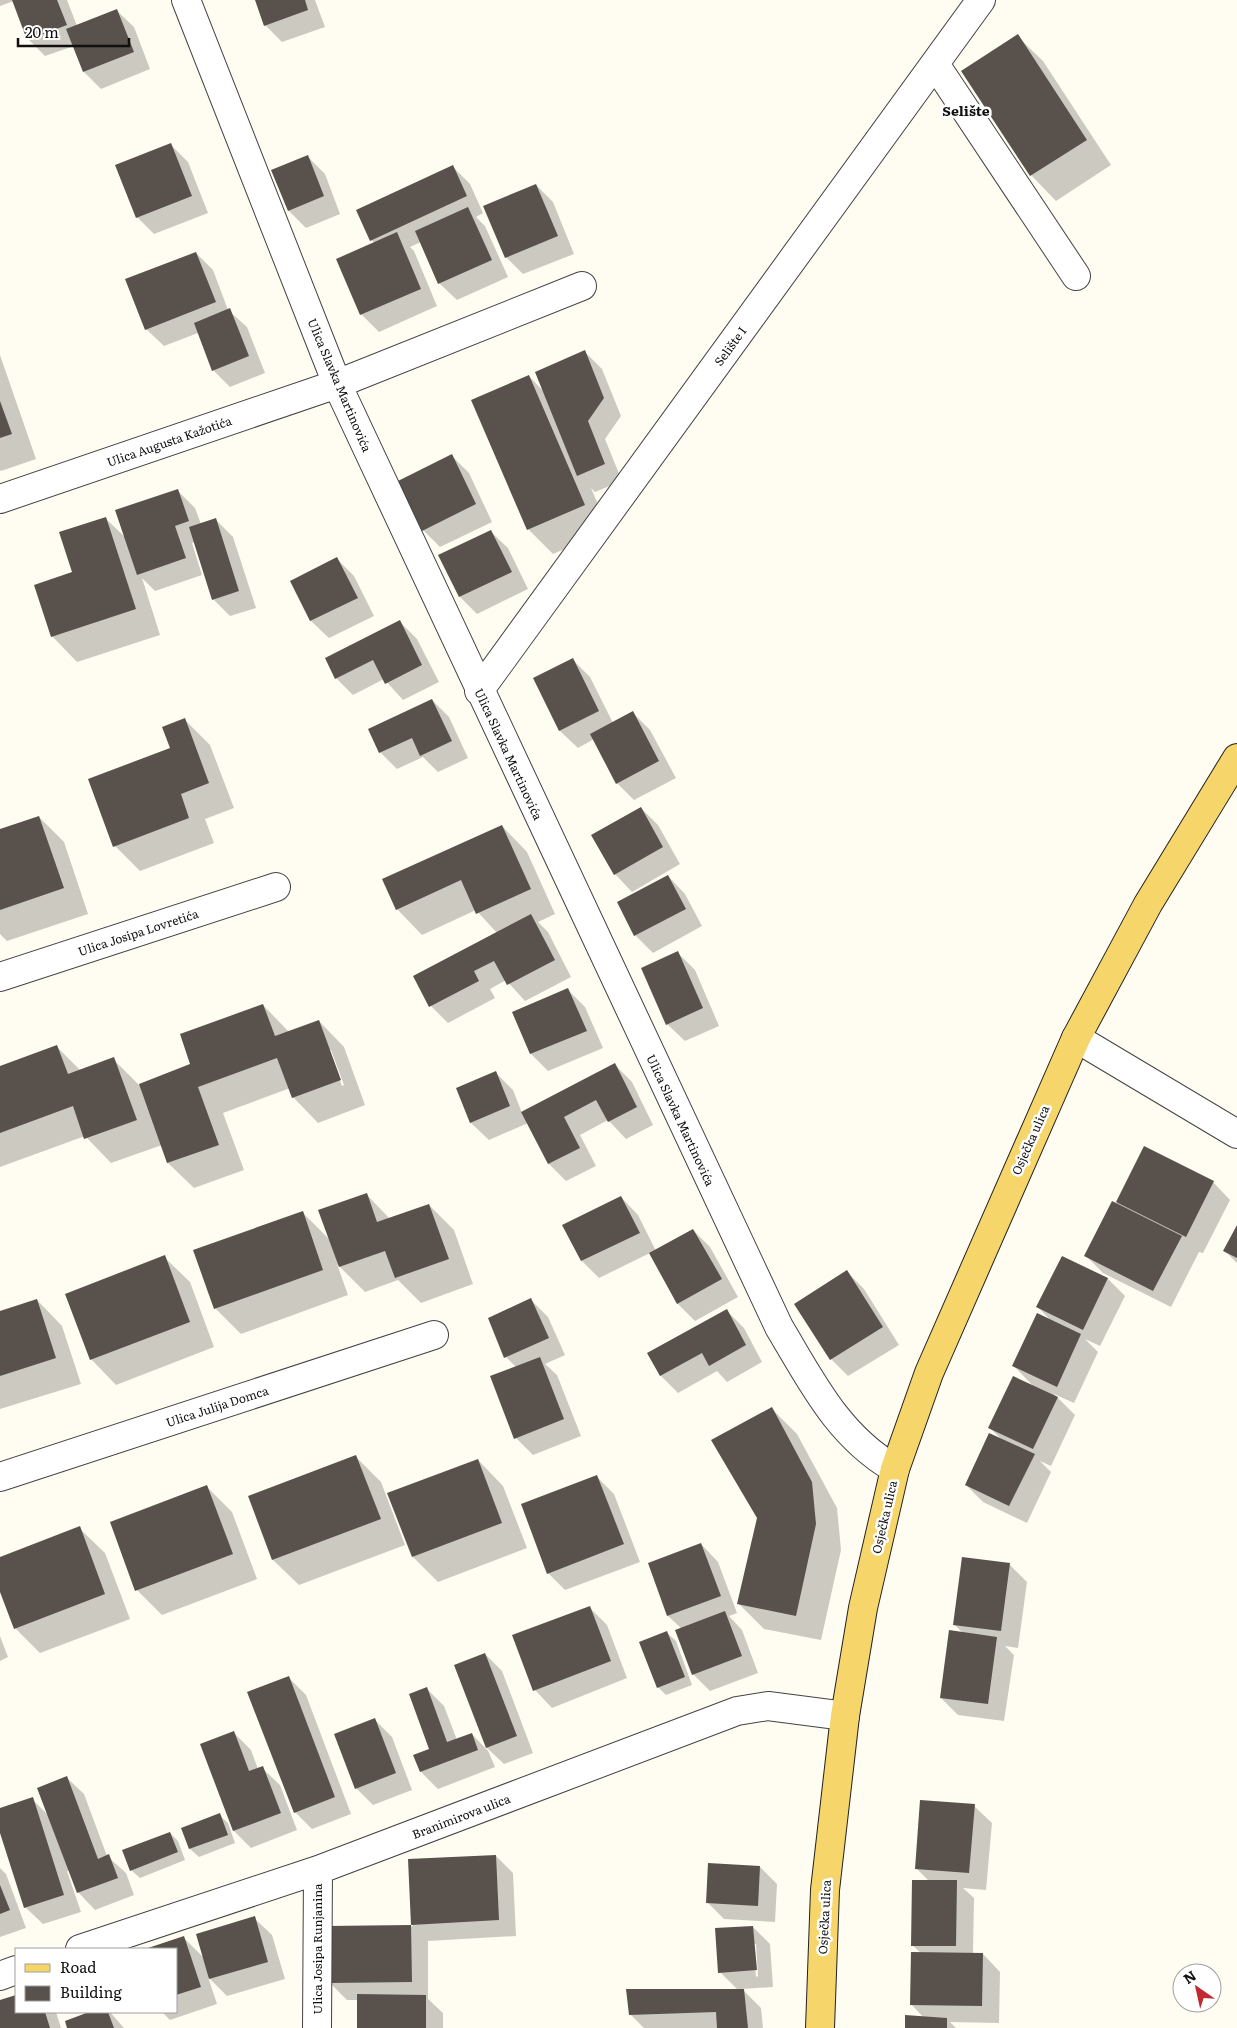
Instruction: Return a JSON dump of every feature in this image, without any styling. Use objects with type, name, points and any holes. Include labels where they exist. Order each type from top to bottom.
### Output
[{"type":"main road","name":"Osječka ulica","points":[[820,2028],[825,1890],[845,1716],[863,1608],[895,1469],[943,1339],[1076,1038],[1148,904],[1237,758]]},
{"type":"street","name":"Ulica Slavka Martinovića","points":[[186,0],[337,384],[479,691],[779,1327],[829,1410],[872,1456],[895,1469]]},
{"type":"street","name":"Selište I","points":[[479,691],[981,0]]},
{"type":"street","points":[[935,64],[1076,276]]},
{"type":"street","points":[[337,384],[582,286]]},
{"type":"street","name":"Ulica Augusta Kažotića","points":[[0,499],[337,384]]},
{"type":"street","name":"Ulica Josipa Lovretića","points":[[0,977],[276,887]]},
{"type":"street","points":[[1076,1038],[1237,1134]]},
{"type":"street","name":"Ulica Julija Domca","points":[[0,1477],[434,1335]]},
{"type":"street","name":"Branimirova ulica","points":[[83,1948],[318,1870],[737,1711],[768,1706],[845,1716]]},
{"type":"street","name":"Ulica Josipa Runjanina","points":[[317,2028],[318,1870]]},
{"type":"street","points":[[0,1976],[15,1970]]},
{"type":"building","points":[[12,0],[57,0],[67,25],[27,40]]},
{"type":"building","points":[[255,0],[305,0],[308,10],[264,26]]},
{"type":"building","points":[[117,9],[134,52],[83,72],[66,29]]},
{"type":"building","points":[[1018,34],[1087,140],[1030,176],[961,71]]},
{"type":"building","points":[[171,143],[192,196],[136,218],[115,165]]},
{"type":"building","points":[[308,155],[324,196],[288,211],[271,170]]},
{"type":"building","points":[[453,165],[467,196],[370,241],[356,210]]},
{"type":"building","points":[[536,184],[558,236],[505,258],[483,206]]},
{"type":"building","points":[[468,207],[492,260],[438,284],[415,231]]},
{"type":"building","points":[[397,232],[421,289],[360,315],[336,259]]},
{"type":"building","points":[[196,252],[216,302],[145,330],[125,279]]},
{"type":"building","points":[[230,308],[249,356],[212,371],[194,323]]},
{"type":"building","points":[[585,350],[604,398],[588,421],[605,464],[577,476],[535,372]]},
{"type":"building","points":[[529,375],[585,505],[527,530],[471,400]]},
{"type":"building","points":[[0,401],[12,434],[0,438]]},
{"type":"building","points":[[452,454],[476,504],[422,531],[398,481]]},
{"type":"building","points":[[178,489],[189,521],[175,526],[186,558],[137,575],[115,510]]},
{"type":"building","points":[[106,517],[136,609],[51,637],[34,585],[72,572],[59,532]]},
{"type":"building","points":[[216,518],[239,591],[212,600],[189,527]]},
{"type":"building","points":[[491,530],[512,572],[459,597],[438,555]]},
{"type":"building","points":[[337,557],[358,598],[310,621],[290,581]]},
{"type":"building","points":[[400,620],[422,665],[385,684],[373,660],[335,679],[325,658]]},
{"type":"building","points":[[573,658],[599,711],[559,731],[533,678]]},
{"type":"building","points":[[432,699],[452,741],[420,756],[412,738],[379,753],[368,729]]},
{"type":"building","points":[[633,711],[659,761],[616,784],[590,734]]},
{"type":"building","points":[[185,718],[209,783],[181,794],[189,818],[113,847],[88,779],[170,748],[162,727]]},
{"type":"building","points":[[641,807],[663,847],[614,875],[591,835]]},
{"type":"building","points":[[39,816],[64,888],[0,910],[0,829]]},
{"type":"building","points":[[502,825],[531,889],[476,914],[461,880],[396,910],[382,879]]},
{"type":"building","points":[[668,875],[686,909],[634,936],[617,902]]},
{"type":"building","points":[[531,914],[555,960],[507,985],[494,961],[474,971],[479,981],[429,1007],[413,976]]},
{"type":"building","points":[[678,951],[703,1008],[666,1025],[641,968]]},
{"type":"building","points":[[568,988],[587,1031],[530,1054],[512,1012]]},
{"type":"building","points":[[263,1004],[275,1036],[319,1020],[341,1080],[292,1098],[277,1058],[198,1087],[219,1145],[167,1163],[139,1084],[190,1064],[180,1034]]},
{"type":"building","points":[[57,1045],[68,1074],[114,1057],[137,1120],[84,1139],[73,1106],[0,1133],[0,1066]]},
{"type":"building","points":[[615,1063],[637,1107],[608,1122],[596,1100],[564,1117],[580,1148],[548,1164],[521,1112]]},
{"type":"building","points":[[496,1071],[510,1106],[470,1123],[456,1088]]},
{"type":"building","points":[[1144,1146],[1214,1181],[1186,1237],[1116,1202]]},
{"type":"building","points":[[367,1193],[377,1222],[429,1204],[449,1259],[395,1278],[385,1251],[339,1267],[318,1210]]},
{"type":"building","points":[[621,1196],[640,1233],[581,1261],[562,1225]]},
{"type":"building","points":[[1112,1201],[1182,1236],[1153,1291],[1084,1256]]},
{"type":"building","points":[[303,1211],[323,1270],[214,1309],[193,1250]]},
{"type":"building","points":[[1237,1225],[1237,1258],[1223,1251]]},
{"type":"building","points":[[693,1229],[722,1279],[677,1304],[649,1253]]},
{"type":"building","points":[[165,1255],[190,1322],[90,1360],[65,1294]]},
{"type":"building","points":[[1062,1256],[1108,1278],[1083,1330],[1036,1307]]},
{"type":"building","points":[[847,1270],[883,1327],[830,1360],[794,1304]]},
{"type":"building","points":[[531,1298],[549,1338],[504,1358],[488,1318]]},
{"type":"building","points":[[37,1299],[56,1358],[0,1376],[0,1311]]},
{"type":"building","points":[[727,1309],[746,1345],[709,1366],[702,1353],[660,1376],[647,1353]]},
{"type":"building","points":[[1037,1313],[1081,1334],[1057,1387],[1012,1366]]},
{"type":"building","points":[[540,1357],[564,1419],[514,1439],[490,1376]]},
{"type":"building","points":[[1013,1376],[1058,1397],[1033,1449],[988,1428]]},
{"type":"building","points":[[772,1407],[812,1482],[816,1524],[796,1616],[737,1604],[757,1518],[711,1440]]},
{"type":"building","points":[[989,1433],[1035,1454],[1009,1506],[965,1485]]},
{"type":"building","points":[[356,1455],[381,1519],[272,1560],[248,1496]]},
{"type":"building","points":[[478,1459],[502,1523],[412,1557],[387,1493]]},
{"type":"building","points":[[597,1475],[624,1544],[547,1574],[521,1504]]},
{"type":"building","points":[[207,1485],[233,1554],[135,1591],[110,1522]]},
{"type":"building","points":[[80,1526],[105,1594],[14,1629],[0,1592],[0,1557]]},
{"type":"building","points":[[701,1543],[721,1596],[667,1616],[648,1563]]},
{"type":"building","points":[[962,1557],[1010,1563],[1001,1631],[953,1625]]},
{"type":"building","points":[[590,1606],[611,1661],[533,1691],[512,1635]]},
{"type":"building","points":[[725,1611],[742,1656],[692,1675],[675,1630]]},
{"type":"building","points":[[949,1630],[997,1637],[988,1704],[940,1698]]},
{"type":"building","points":[[667,1631],[685,1677],[657,1688],[639,1642]]},
{"type":"building","points":[[485,1653],[517,1736],[486,1748],[454,1665]]},
{"type":"building","points":[[289,1676],[335,1797],[294,1813],[247,1692]]},
{"type":"building","points":[[427,1687],[447,1742],[472,1733],[478,1750],[420,1772],[413,1755],[429,1749],[409,1694]]},
{"type":"building","points":[[375,1718],[396,1773],[355,1789],[334,1734]]},
{"type":"building","points":[[234,1731],[249,1771],[263,1766],[281,1813],[233,1831],[200,1744]]},
{"type":"building","points":[[67,1776],[98,1859],[109,1854],[118,1878],[77,1893],[37,1788]]},
{"type":"building","points":[[33,1797],[64,1895],[24,1908],[0,1833],[0,1808]]},
{"type":"building","points":[[920,1800],[975,1804],[969,1873],[915,1869]]},
{"type":"building","points":[[220,1813],[228,1835],[189,1849],[181,1828]]},
{"type":"building","points":[[170,1832],[178,1852],[130,1871],[122,1850]]},
{"type":"building","points":[[496,1855],[499,1920],[411,1925],[408,1859]]},
{"type":"building","points":[[708,1863],[760,1866],[758,1906],[706,1903]]},
{"type":"building","points":[[912,1880],[957,1880],[956,1946],[911,1946]]},
{"type":"building","points":[[0,1885],[10,1910],[0,1914]]},
{"type":"building","points":[[255,1916],[268,1962],[209,1979],[196,1934]]},
{"type":"building","points":[[411,1925],[412,1982],[329,1983],[327,1926]]},
{"type":"building","points":[[753,1926],[757,1970],[718,1973],[715,1928]]},
{"type":"building","points":[[184,1936],[201,1987],[178,1994],[178,1948],[148,1948]]},
{"type":"building","points":[[911,1952],[983,1953],[982,2006],[910,2005]]},
{"type":"building","points":[[626,1989],[744,1989],[748,2028],[717,2028],[716,2012],[629,2015]]},
{"type":"building","points":[[357,1994],[426,1995],[426,2028],[357,2028]]},
{"type":"building","points":[[15,1995],[15,2013],[45,2013],[50,2028],[0,2028],[0,2000]]},
{"type":"building","points":[[86,2013],[108,2013],[114,2028],[67,2028],[65,2021]]},
{"type":"building","points":[[905,2015],[947,2018],[947,2028],[905,2028]]},
{"type":"district","name":"Selište","points":[[966,110]]}]
